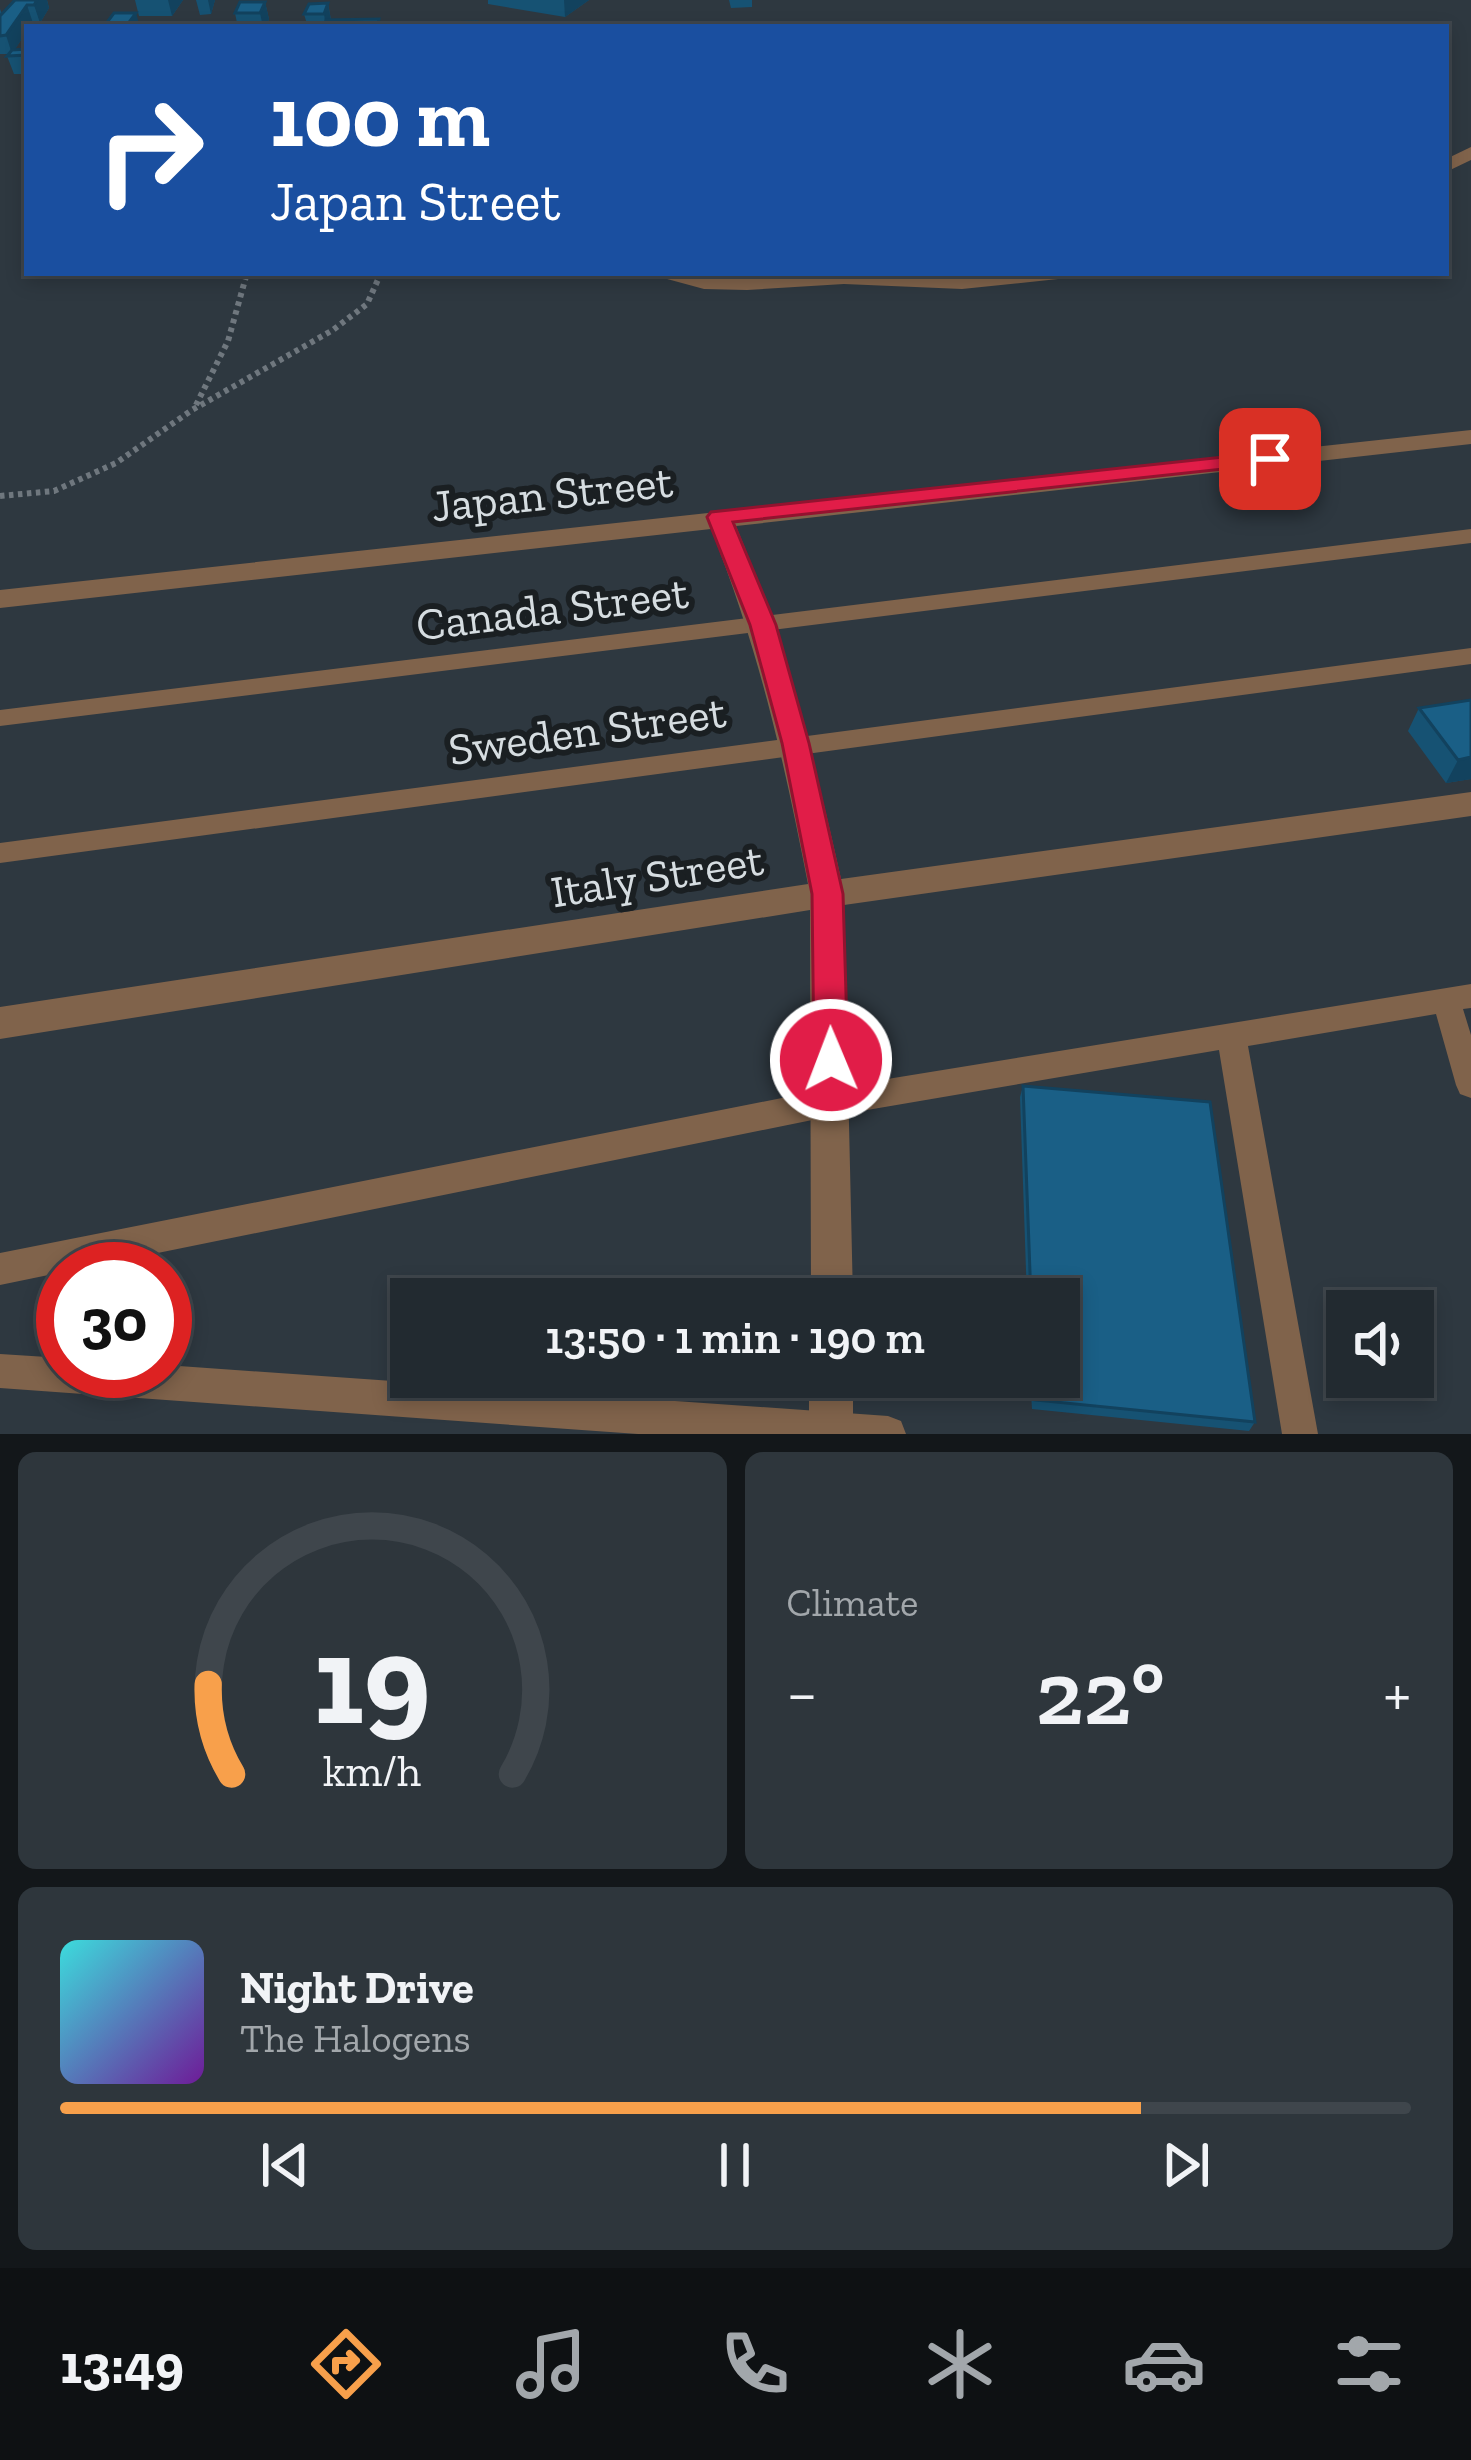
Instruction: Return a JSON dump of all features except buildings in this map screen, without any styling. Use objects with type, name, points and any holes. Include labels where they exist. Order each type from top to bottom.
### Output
[{"type":"street","points":[[670,276],[704,283],[844,278],[926,284],[1022,276]]},
{"type":"street","name":"Japan Street","points":[[0,598],[719,517],[1465,444]]},
{"type":"street","points":[[719,517],[763,625],[796,743],[827,894],[832,1278]]},
{"type":"street","name":"Italy Street","points":[[0,1023],[827,894],[1471,804]]},
{"type":"street","points":[[831,1398],[831,1432]]},
{"type":"lane","name":"Canada Street","points":[[0,718],[1471,536]]},
{"type":"lane","name":"Sweden Street","points":[[0,854],[796,743],[1471,656]]},
{"type":"lane","points":[[0,1270],[832,1102],[1458,998],[1471,1085]]},
{"type":"lane","points":[[1231,1035],[1300,1434]]},
{"type":"lane","points":[[0,1371],[888,1434]]},
{"type":"path","points":[[192,410],[210,382],[247,276]]},
{"type":"path","points":[[0,496],[55,491],[116,464],[192,410],[333,330],[367,304],[380,276]]},
{"type":"route","points":[[831,1060],[827,894],[796,743],[763,625],[719,517],[1270,459]]}]
